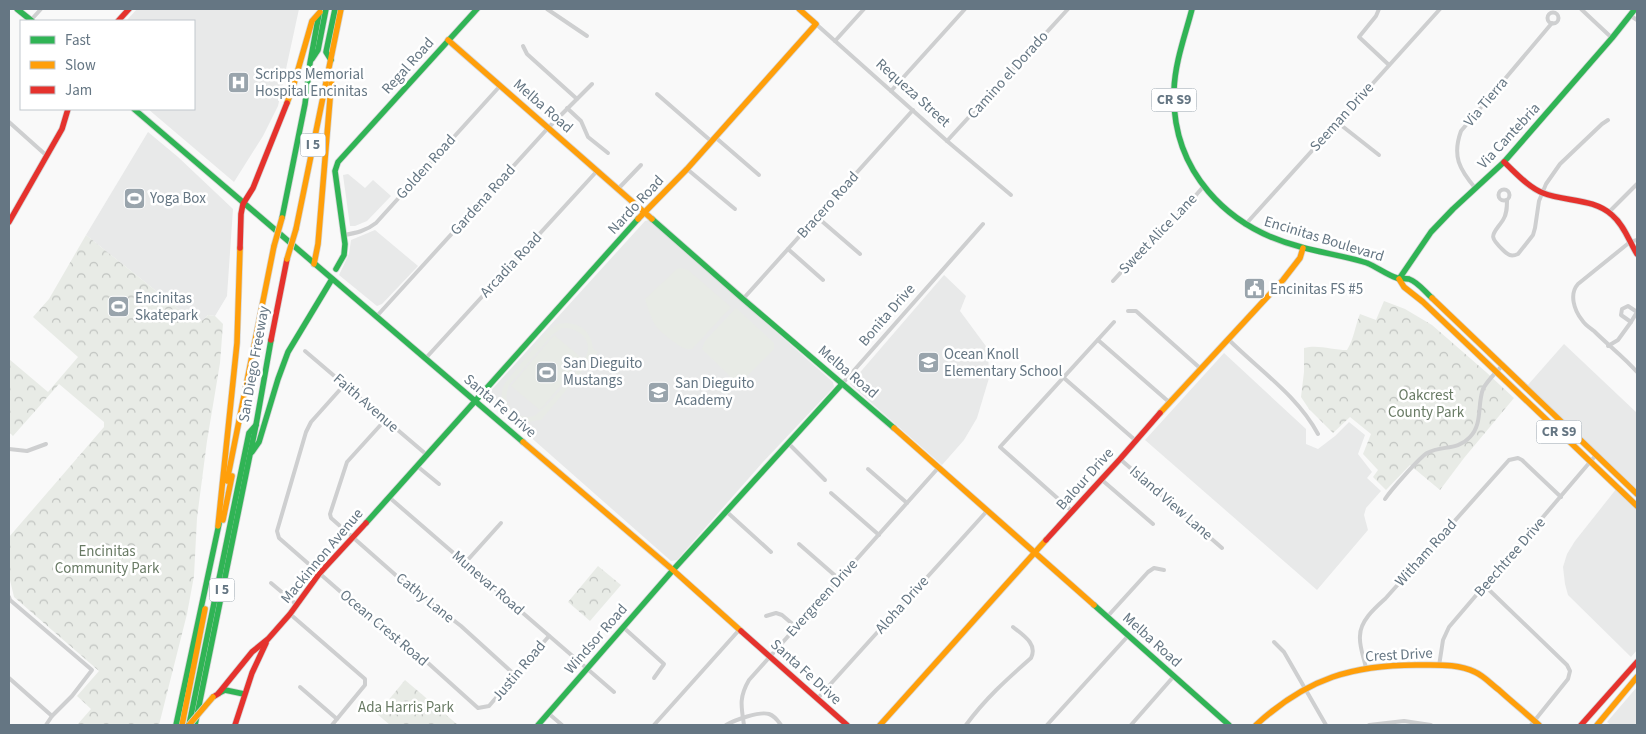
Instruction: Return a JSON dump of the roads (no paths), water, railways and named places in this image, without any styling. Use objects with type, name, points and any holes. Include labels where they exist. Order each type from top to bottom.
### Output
[{"type":"main road","points":[[17,9],[30,20]]},
{"type":"main road","points":[[119,20],[129,9]]},
{"type":"main road","points":[[310,63],[318,50],[326,9]]},
{"type":"main road","points":[[331,60],[326,52],[335,9]]},
{"type":"main road","name":"San Diego Freeway","points":[[196,725],[256,425],[275,315],[287,259],[296,229],[341,9]]},
{"type":"main road","name":"Regal Road","points":[[336,269],[344,253],[344,235],[335,171],[338,162],[478,9]]},
{"type":"main road","name":"Requeza Street","points":[[799,9],[816,24]]},
{"type":"main road","name":"Encinitas Boulevard","points":[[1192,9],[1175,75],[1175,124],[1184,152],[1194,174],[1203,187],[1221,207],[1261,234],[1287,244],[1367,264],[1384,270],[1399,279],[1404,286],[1637,506]]},
{"type":"main road","name":"Via Cantebria","points":[[1399,279],[1432,232],[1453,209],[1504,162],[1636,9]]},
{"type":"main road","points":[[218,526],[237,342],[241,214],[243,204],[253,188],[290,95],[312,21],[320,10]]},
{"type":"main road","name":"San Diego Freeway","points":[[176,725],[305,104],[310,63],[320,10]]},
{"type":"main road","name":"Nardo Road","points":[[475,402],[816,24]]},
{"type":"main road","name":"Melba Road","points":[[448,40],[1035,552],[1229,725]]},
{"type":"main road","points":[[314,264],[318,244],[334,45]]},
{"type":"main road","points":[[9,222],[62,129],[68,110]]},
{"type":"main road","name":"Santa Fe Drive","points":[[135,110],[673,570],[847,725]]},
{"type":"main road","points":[[1504,162],[1525,182],[1542,193],[1590,203],[1609,212],[1620,223],[1637,254]]},
{"type":"main road","name":"Balour Drive","points":[[880,725],[1102,480],[1169,402],[1283,280],[1300,258],[1303,248]]},
{"type":"main road","points":[[250,455],[259,442],[288,352],[332,279]]},
{"type":"main road","name":"Encinitas Boulevard","points":[[1399,279],[1409,279],[1418,285],[1637,494]]},
{"type":"main road","name":"Bonita Drive","points":[[673,570],[842,384]]},
{"type":"main road","name":"Mackinnon Avenue","points":[[189,725],[252,652],[268,639],[290,614],[320,574],[353,536],[390,498],[475,402]]},
{"type":"main road","points":[[182,725],[241,432],[238,422]]},
{"type":"main road","points":[[189,725],[249,432],[256,425]]},
{"type":"main road","points":[[1621,491],[1626,489],[1637,499]]},
{"type":"main road","name":"Windsor Road","points":[[538,725],[673,570]]},
{"type":"main road","points":[[235,725],[244,694],[268,639]]},
{"type":"main road","points":[[1581,725],[1637,662]]},
{"type":"main road","name":"Crest Drive","points":[[1256,725],[1278,705],[1305,689],[1333,677],[1384,665],[1461,667],[1474,672],[1486,680],[1535,724]]},
{"type":"main road","points":[[1597,725],[1637,677]]},
{"type":"main road","points":[[215,696],[226,690],[244,694]]},
{"type":"street","points":[[32,20],[41,9]]},
{"type":"street","points":[[547,9],[587,36]]},
{"type":"street","points":[[834,41],[864,9]]},
{"type":"street","points":[[891,91],[965,9]]},
{"type":"street","name":"Camino el Dorado","points":[[947,141],[1068,9]]},
{"type":"street","points":[[1379,9],[1376,16],[1359,37],[1389,65]]},
{"type":"street","name":"Seeman Drive","points":[[1245,225],[1440,9]]},
{"type":"street","points":[[1581,9],[1612,38]]},
{"type":"street","points":[[1631,16],[1637,20]]},
{"type":"street","name":"Via Tierra","points":[[1476,189],[1465,176],[1458,160],[1456,144],[1461,131],[1552,23]]},
{"type":"street","name":"Requeza Street","points":[[816,24],[947,141],[1011,194]]},
{"type":"street","points":[[523,46],[527,54],[577,98]]},
{"type":"street","name":"Gardena Road","points":[[376,317],[548,128],[592,84]]},
{"type":"street","name":"Golden Road","points":[[344,235],[362,231],[376,223],[500,86]]},
{"type":"street","points":[[657,94],[759,175]]},
{"type":"street","points":[[567,108],[581,121],[588,137],[608,152]]},
{"type":"street","name":"Bracero Road","points":[[743,299],[913,110]]},
{"type":"street","points":[[1507,200],[1507,210],[1504,219],[1493,232],[1493,237],[1495,243],[1507,254],[1514,255],[1518,254],[1533,235],[1542,193],[1560,164],[1608,120]]},
{"type":"street","points":[[9,122],[47,156]]},
{"type":"street","points":[[1337,122],[1379,155]]},
{"type":"street","points":[[618,188],[641,165]]},
{"type":"street","points":[[687,169],[736,210]]},
{"type":"street","name":"Arcadia Road","points":[[425,358],[597,171]]},
{"type":"street","points":[[1609,212],[1637,184]]},
{"type":"street","name":"Sweet Alice Lane","points":[[1113,281],[1164,225],[1176,218],[1203,187]]},
{"type":"street","points":[[817,217],[860,254]]},
{"type":"street","name":"Bonita Drive","points":[[842,384],[983,224]]},
{"type":"street","points":[[1637,240],[1630,242],[1575,288],[1573,302],[1582,320],[1637,372]]},
{"type":"street","points":[[788,249],[823,280]]},
{"type":"street","name":"Regal Road","points":[[332,279],[336,269]]},
{"type":"street","points":[[1608,346],[1618,340],[1631,322],[1637,312],[1628,306],[1622,309],[1622,315],[1631,322]]},
{"type":"street","points":[[1128,311],[1136,311],[1201,369]]},
{"type":"street","points":[[1073,512],[1000,447],[1114,322]]},
{"type":"street","points":[[1228,339],[1294,400],[1318,434]]},
{"type":"street","points":[[1098,340],[1169,402]]},
{"type":"street","name":"Faith Avenue","points":[[305,351],[427,455]]},
{"type":"street","points":[[1385,499],[1426,454],[1453,448],[1472,436],[1477,429],[1481,411],[1480,399],[1484,387],[1502,365]]},
{"type":"street","points":[[1064,378],[1135,440]]},
{"type":"street","name":"Ocean Crest Road","points":[[345,384],[311,422],[306,432],[277,531],[278,538],[382,628],[418,654],[476,707],[489,706]]},
{"type":"street","name":"Cathy Lane","points":[[386,419],[347,462],[330,514],[331,518],[399,578],[461,626],[515,675]]},
{"type":"street","points":[[788,443],[825,480]]},
{"type":"street","points":[[9,449],[27,451],[46,444]]},
{"type":"street","name":"Beechtree Drive","points":[[1439,666],[1443,640],[1450,627],[1596,455]]},
{"type":"street","name":"Witham Road","points":[[1366,668],[1360,635],[1362,626],[1372,611],[1385,599],[1509,460],[1518,458],[1522,460],[1561,497]]},
{"type":"street","name":"Island View Lane","points":[[1120,459],[1222,548]]},
{"type":"street","points":[[417,466],[439,484]]},
{"type":"street","name":"Evergreen Drive","points":[[744,725],[741,703],[742,691],[749,680],[938,468]]},
{"type":"street","points":[[868,469],[907,503]]},
{"type":"street","points":[[1102,480],[1153,524]]},
{"type":"street","points":[[831,493],[879,535]]},
{"type":"street","name":"Munevar Road","points":[[390,498],[614,692]]},
{"type":"street","name":"Aloha Drive","points":[[817,699],[987,511]]},
{"type":"street","points":[[727,512],[771,552]]},
{"type":"street","points":[[465,563],[502,523]]},
{"type":"street","points":[[799,544],[839,580]]},
{"type":"street","points":[[1107,617],[1148,572],[1154,568],[1164,570]]},
{"type":"street","points":[[271,583],[297,605]]},
{"type":"street","points":[[1485,586],[1567,665],[1570,671],[1568,679],[1535,724]]},
{"type":"street","points":[[9,597],[10,600],[92,670],[46,725]]},
{"type":"street","points":[[766,616],[776,612],[796,627]]},
{"type":"street","points":[[290,614],[365,679],[364,685],[332,725]]},
{"type":"street","points":[[623,627],[664,664],[654,678]]},
{"type":"street","points":[[966,725],[980,705],[1033,655],[1031,643],[1013,627]]},
{"type":"street","points":[[654,725],[740,629]]},
{"type":"street","name":"Justin Road","points":[[489,706],[549,636]]},
{"type":"street","points":[[1047,725],[1128,636]]},
{"type":"street","points":[[1274,642],[1284,652],[1326,725]]},
{"type":"street","points":[[1131,725],[1174,676]]},
{"type":"street","points":[[9,678],[52,716]]},
{"type":"street","points":[[300,687],[338,719]]},
{"type":"street","points":[[548,713],[562,725]]},
{"type":"street","points":[[726,725],[743,718],[768,714],[774,716],[781,725]]},
{"type":"street","points":[[1369,725],[1404,721],[1431,725]]},
{"type":"place","name":"Scripps Memorial Hospital Encinitas","points":[[239,83]]},
{"type":"place","name":"Yoga Box","points":[[134,198]]},
{"type":"place","name":"Encinitas FS #5","points":[[1254,289]]},
{"type":"place","name":"Encinitas Skatepark","points":[[119,307]]},
{"type":"place","name":"Ocean Knoll Elementary School","points":[[928,363]]},
{"type":"place","name":"San Dieguito Mustangs","points":[[547,372]]},
{"type":"place","name":"San Dieguito Academy","points":[[659,392]]},
{"type":"park label","name":"Oakcrest County Park","points":[[1426,404]]},
{"type":"park label","name":"Encinitas Community Park","points":[[107,560]]},
{"type":"park label","name":"Ada Harris Park","points":[[406,707]]}]
